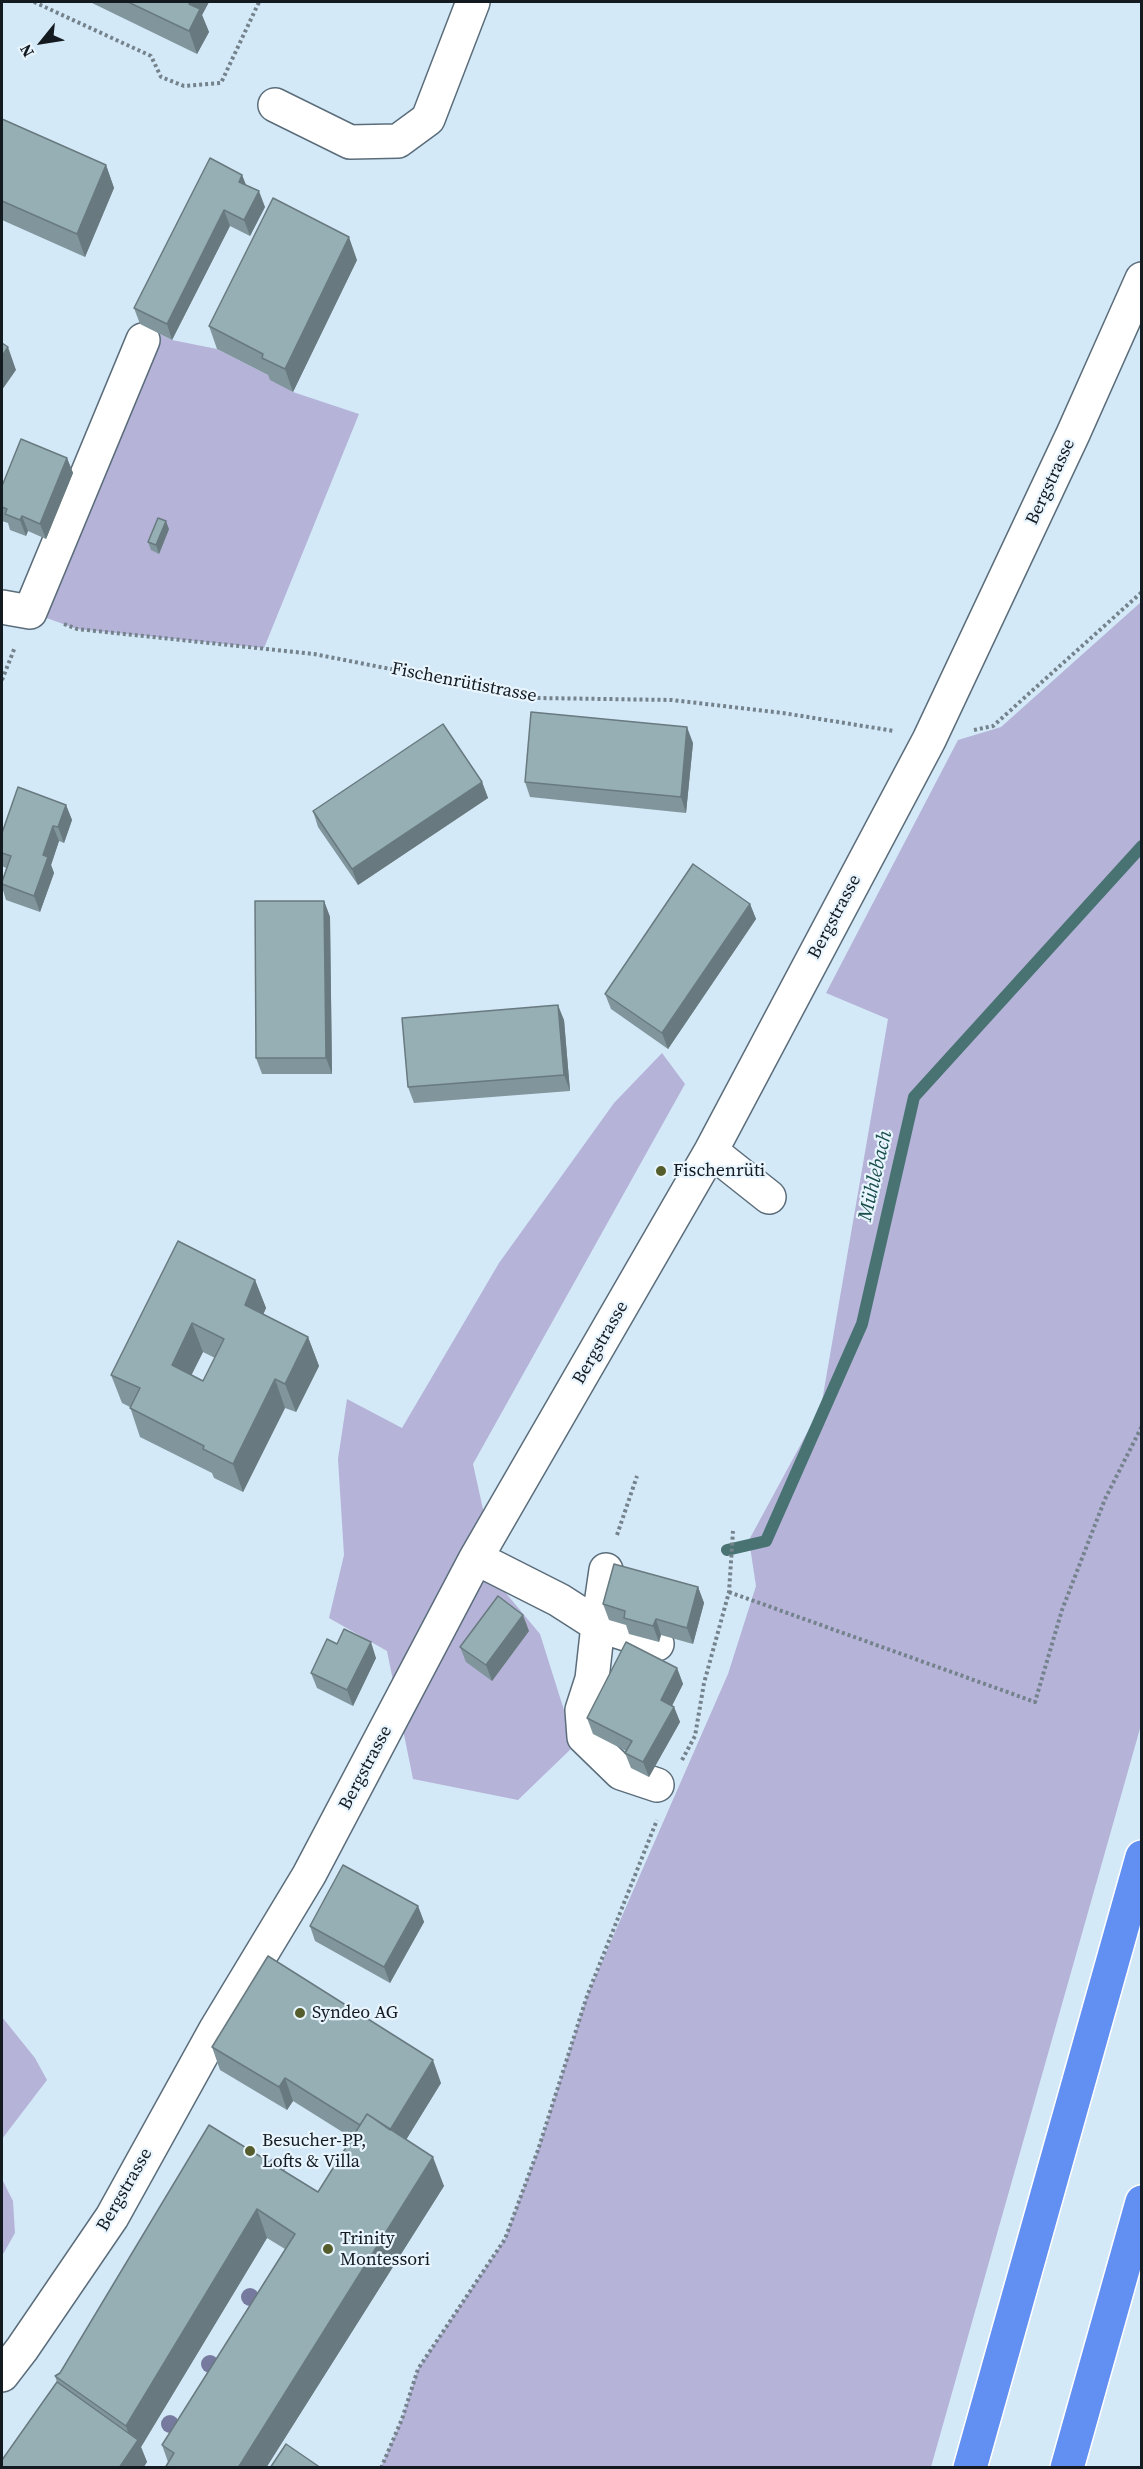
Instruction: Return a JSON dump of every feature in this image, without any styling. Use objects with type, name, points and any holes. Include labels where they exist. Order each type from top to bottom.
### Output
[{"type":"highway","points":[[970,2468],[1142,1857]]},
{"type":"highway","points":[[1067,2468],[1142,2202]]},
{"type":"street","points":[[275,105],[350,142],[398,141],[428,118],[473,2]]},
{"type":"street","name":"Bergstrasse","points":[[2,2375],[112,2217],[216,2029],[309,1875],[476,1558],[711,1151],[929,740],[1068,445],[1142,279]]},
{"type":"street","points":[[16,610],[143,340]]},
{"type":"street","points":[[711,1151],[769,1197]]},
{"type":"street","points":[[476,1558],[559,1600],[598,1625],[657,1644]]},
{"type":"street","points":[[606,1570],[592,1679],[582,1710],[584,1737],[621,1773],[657,1785]]},
{"type":"path","points":[[34,2],[151,56],[162,77],[184,86],[222,83],[259,2]]},
{"type":"path","points":[[929,740],[993,726],[1142,592]]},
{"type":"path","name":"Fischenrütistrasse","points":[[16,610],[77,629],[314,654],[538,698],[683,701],[880,728],[929,740]]},
{"type":"path","points":[[729,1592],[1035,1702],[1062,1610],[1105,1499],[1142,1426]]},
{"type":"path","points":[[606,1570],[637,1476]]},
{"type":"path","points":[[381,2468],[402,2419],[418,2369],[505,2239],[538,2150],[587,1996],[657,1822],[657,1785],[682,1761],[695,1736],[704,1683],[729,1592],[733,1531]]},
{"type":"shaded area","points":[[148,328],[172,340],[217,349],[272,377],[293,392],[359,414],[264,648],[77,629],[30,612]]},
{"type":"shaded area","points":[[1141,602],[1141,1725],[931,2467],[381,2467],[402,2419],[418,2369],[505,2239],[538,2150],[587,1996],[728,1674],[756,1586],[749,1540],[821,1407],[888,1019],[826,993],[958,740],[1001,727]]},
{"type":"shaded area","points":[[662,1053],[685,1084],[473,1464],[500,1586],[540,1634],[575,1745],[518,1800],[413,1779],[387,1651],[329,1618],[344,1555],[338,1459],[347,1399],[402,1428],[499,1263],[614,1103]]},
{"type":"shaded area","points":[[2,2017],[35,2058],[47,2080],[2,2139]]},
{"type":"shaded area","points":[[2,2179],[13,2201],[15,2233],[2,2256]]},
{"type":"building","points":[[128,2],[190,2],[189,4],[200,9],[189,31]]},
{"type":"building","points":[[2,119],[106,165],[77,234],[2,201]]},
{"type":"building","points":[[210,158],[242,175],[239,182],[259,191],[244,220],[224,210],[167,324],[134,308]]},
{"type":"building","points":[[273,198],[349,237],[285,369],[262,358],[263,354],[209,326]]},
{"type":"building","points":[[2,343],[8,347],[2,356]]},
{"type":"building","points":[[21,439],[67,458],[40,524],[22,516],[20,520],[5,514],[7,509],[2,507],[2,486]]},
{"type":"building","points":[[158,518],[166,521],[156,545],[148,542]]},
{"type":"building","points":[[531,712],[687,727],[681,797],[525,782]]},
{"type":"building","points":[[443,724],[482,782],[352,869],[313,811]]},
{"type":"building","points":[[18,787],[66,805],[58,827],[53,826],[43,855],[48,857],[34,896],[2,884],[11,856],[2,853],[2,833]]},
{"type":"building","points":[[693,864],[750,904],[662,1033],[605,994]]},
{"type":"building","points":[[255,901],[324,901],[326,1058],[256,1058]]},
{"type":"building","points":[[558,1005],[564,1075],[408,1087],[402,1018]]},
{"type":"building","points":[[178,1241],[255,1280],[245,1305],[308,1337],[285,1384],[275,1379],[233,1464],[203,1449],[204,1446],[130,1408],[140,1388],[111,1375]],"holes":[[[192,1323],[224,1339],[203,1381],[172,1365]]]},
{"type":"building","points":[[614,1564],[698,1587],[687,1628],[656,1619],[653,1626],[624,1618],[625,1611],[603,1604]]},
{"type":"building","points":[[498,1596],[523,1615],[486,1665],[460,1647]]},
{"type":"building","points":[[344,1629],[371,1642],[347,1690],[311,1673],[327,1639],[337,1644]]},
{"type":"building","points":[[626,1642],[677,1668],[661,1700],[674,1707],[643,1762],[625,1753],[632,1741],[587,1718]]},
{"type":"building","points":[[343,1865],[418,1906],[384,1967],[310,1926]]},
{"type":"building","points":[[268,1956],[433,2060],[390,2130],[367,2114],[360,2125],[285,2078],[279,2087],[212,2047]]},
{"type":"building","points":[[367,2114],[433,2157],[238,2468],[165,2468],[174,2453],[162,2445],[295,2234],[257,2209],[126,2426],[55,2376],[60,2373],[209,2125],[318,2192]]},
{"type":"building","points":[[57,2382],[138,2440],[119,2468],[2,2468],[2,2460]]},
{"type":"building","points":[[286,2444],[321,2468],[270,2468]]},
{"type":"waterway","name":"Mühlebach","points":[[727,1550],[766,1541],[862,1324],[914,1097],[1142,846]]},
{"type":"place","name":"Fischenrüti","points":[[661,1171]]},
{"type":"place","name":"Syndeo AG","points":[[300,2013]]},
{"type":"place","name":"Besucher-PP, Lofts & Villa","points":[[250,2151]]},
{"type":"place","name":"Trinity Montessori","points":[[328,2249]]}]
